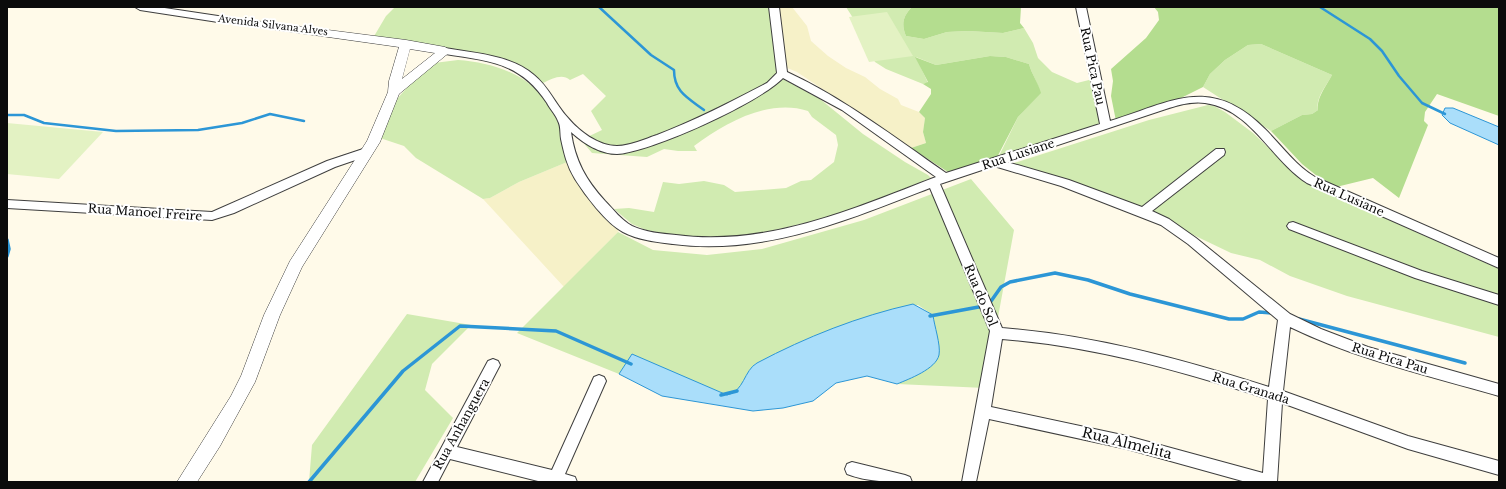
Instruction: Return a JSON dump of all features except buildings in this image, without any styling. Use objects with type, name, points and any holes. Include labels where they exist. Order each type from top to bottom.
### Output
[{"type":"street","name":"Avenida Silvana Alves","points":[[140,7],[406,44],[445,51]]},
{"type":"street","points":[[218,19],[232,7]]},
{"type":"street","points":[[394,92],[445,51],[505,62],[526,73],[547,95],[564,121],[590,143],[616,150],[638,146],[696,124],[771,86],[782,74],[774,7]]},
{"type":"street","name":"Rua Pica Pau","points":[[1081,7],[1106,125]]},
{"type":"street","points":[[186,482],[214,440],[237,401],[249,377],[282,291],[295,265],[373,142],[394,92],[400,63],[406,44]]},
{"type":"street","points":[[400,63],[426,66]]},
{"type":"street","points":[[782,74],[808,86],[839,105],[940,180]]},
{"type":"street","name":"Rua Lusiane","points":[[564,121],[566,143],[574,167],[588,191],[622,226],[649,236],[674,241],[710,243],[728,242],[779,234],[850,215],[940,180],[1106,125],[1189,100],[1212,101],[1234,110],[1251,122],[1295,168],[1311,180],[1457,243],[1499,263]]},
{"type":"street","name":"Rua Manoel Freire","points":[[7,204],[212,216],[230,210],[331,164],[366,152]]},
{"type":"street","points":[[1144,212],[1220,152]]},
{"type":"street","points":[[994,162],[1065,183],[1144,212],[1176,229],[1254,290],[1285,318],[1275,396],[1269,482]]},
{"type":"street","name":"Rua do Sol","points":[[940,180],[997,334],[969,482]]},
{"type":"street","points":[[1293,226],[1419,275],[1499,300]]},
{"type":"street","name":"Rua Pica Pau","points":[[1285,318],[1316,333],[1367,352],[1499,390]]},
{"type":"street","name":"Rua Granada","points":[[997,334],[1038,336],[1096,345],[1145,357],[1275,396],[1422,447],[1499,468]]},
{"type":"street","name":"Rua Anhanguera","points":[[430,482],[493,365]]},
{"type":"street","points":[[446,451],[560,481],[599,381]]},
{"type":"street","name":"Rua Almelita","points":[[983,412],[1099,435],[1220,467],[1269,482]]},
{"type":"street","points":[[852,469],[905,482]]},
{"type":"shaded area","points":[[772,7],[792,7],[807,26],[811,41],[828,56],[846,68],[865,77],[880,89],[898,99],[901,105],[919,112],[925,118],[923,132],[926,143],[911,148],[797,72],[785,67]]},
{"type":"shaded area","points":[[572,160],[621,222],[618,232],[564,287],[483,199],[490,198],[519,182]]},
{"type":"green space","points":[[395,7],[772,7],[785,67],[783,79],[820,99],[863,134],[931,178],[854,209],[809,222],[754,235],[699,240],[646,230],[632,224],[614,209],[629,208],[654,212],[663,182],[679,184],[704,181],[724,185],[735,192],[786,188],[801,181],[811,180],[834,162],[838,145],[836,135],[812,117],[808,111],[793,108],[778,108],[763,110],[733,121],[694,146],[697,151],[664,149],[647,157],[592,153],[581,140],[602,130],[591,111],[606,96],[583,74],[570,80],[560,77],[553,78],[543,83],[527,71],[508,61],[373,38],[386,16]]},
{"type":"green space","points":[[846,7],[912,7],[905,17],[903,24],[906,36],[924,39],[947,32],[968,31],[1003,33],[1024,28],[1033,43],[1038,58],[1052,72],[1077,83],[1093,79],[1100,125],[998,158],[1018,117],[1040,93],[1029,64],[1006,57],[990,56],[936,65],[916,57],[928,83],[923,84],[886,69],[875,62],[860,29]]},
{"type":"green space","points":[[912,7],[1021,7],[1020,23],[1024,28],[1003,33],[968,31],[947,32],[924,39],[906,36],[903,24],[905,17]]},
{"type":"green space","points":[[1154,7],[1499,7],[1499,116],[1437,94],[1425,112],[1424,121],[1428,125],[1399,198],[1373,178],[1332,188],[1302,164],[1271,131],[1302,115],[1312,114],[1318,110],[1320,96],[1332,75],[1261,44],[1248,45],[1225,60],[1210,74],[1203,87],[1179,99],[1116,121],[1111,96],[1113,81],[1111,69],[1146,38],[1159,20],[1158,12]]},
{"type":"green space","points":[[887,12],[913,56],[869,62],[849,17]]},
{"type":"green space","points":[[1261,44],[1332,75],[1318,101],[1318,110],[1312,114],[1302,115],[1271,131],[1203,87],[1210,74],[1225,60],[1248,45]]},
{"type":"green space","points":[[990,56],[1006,57],[1029,64],[1041,93],[1018,117],[992,167],[982,164],[962,173],[948,172],[911,148],[926,143],[923,132],[925,118],[919,112],[931,94],[931,89],[923,84],[928,82],[915,57],[936,65]]},
{"type":"green space","points":[[458,60],[502,69],[527,82],[548,103],[556,117],[572,160],[519,182],[490,198],[483,199],[416,158],[404,146],[377,137],[397,99],[410,84],[434,63]]},
{"type":"green space","points":[[1208,105],[1214,106],[1225,112],[1253,133],[1304,182],[1499,269],[1499,337],[1347,296],[1290,276],[1260,260],[1231,253],[1135,207],[1011,164],[1149,120]]},
{"type":"green space","points":[[7,123],[103,132],[59,179],[7,174]]},
{"type":"green space","points":[[971,179],[1014,230],[985,388],[897,384],[920,373],[939,354],[933,315],[918,305],[809,338],[755,364],[741,386],[733,394],[727,395],[632,355],[619,374],[517,333],[618,232],[653,250],[707,255],[762,249],[864,220]]},
{"type":"green space","points":[[407,314],[471,325],[432,364],[425,390],[453,418],[415,482],[309,482],[312,445]]},
{"type":"water","points":[[1445,108],[1453,108],[1499,127],[1499,145],[1450,123],[1442,115]]},
{"type":"water","points":[[913,304],[933,315],[939,346],[939,355],[937,360],[928,369],[897,384],[867,376],[836,383],[813,401],[783,408],[753,411],[662,396],[619,374],[632,354],[727,395],[737,390],[753,366],[794,344],[853,321]]},
{"type":"waterway","points":[[599,7],[651,55],[674,70],[676,84],[679,89],[687,98],[704,110]]},
{"type":"waterway","points":[[1320,7],[1370,39],[1382,51],[1399,76],[1422,103],[1445,114]]},
{"type":"waterway","points":[[7,115],[24,115],[44,123],[116,131],[198,130],[242,123],[270,114],[304,121]]},
{"type":"waterway","points":[[7,240],[9,249],[7,256]]},
{"type":"waterway","points":[[989,304],[1001,287],[1010,282],[1055,273],[1088,280],[1130,294],[1229,319],[1243,319],[1259,312],[1272,313]]},
{"type":"waterway","points":[[930,316],[984,306]]},
{"type":"waterway","points":[[1299,319],[1465,363]]},
{"type":"waterway","points":[[309,482],[403,371],[460,326],[556,331],[631,364]]},
{"type":"waterway","points":[[721,395],[737,391]]}]
